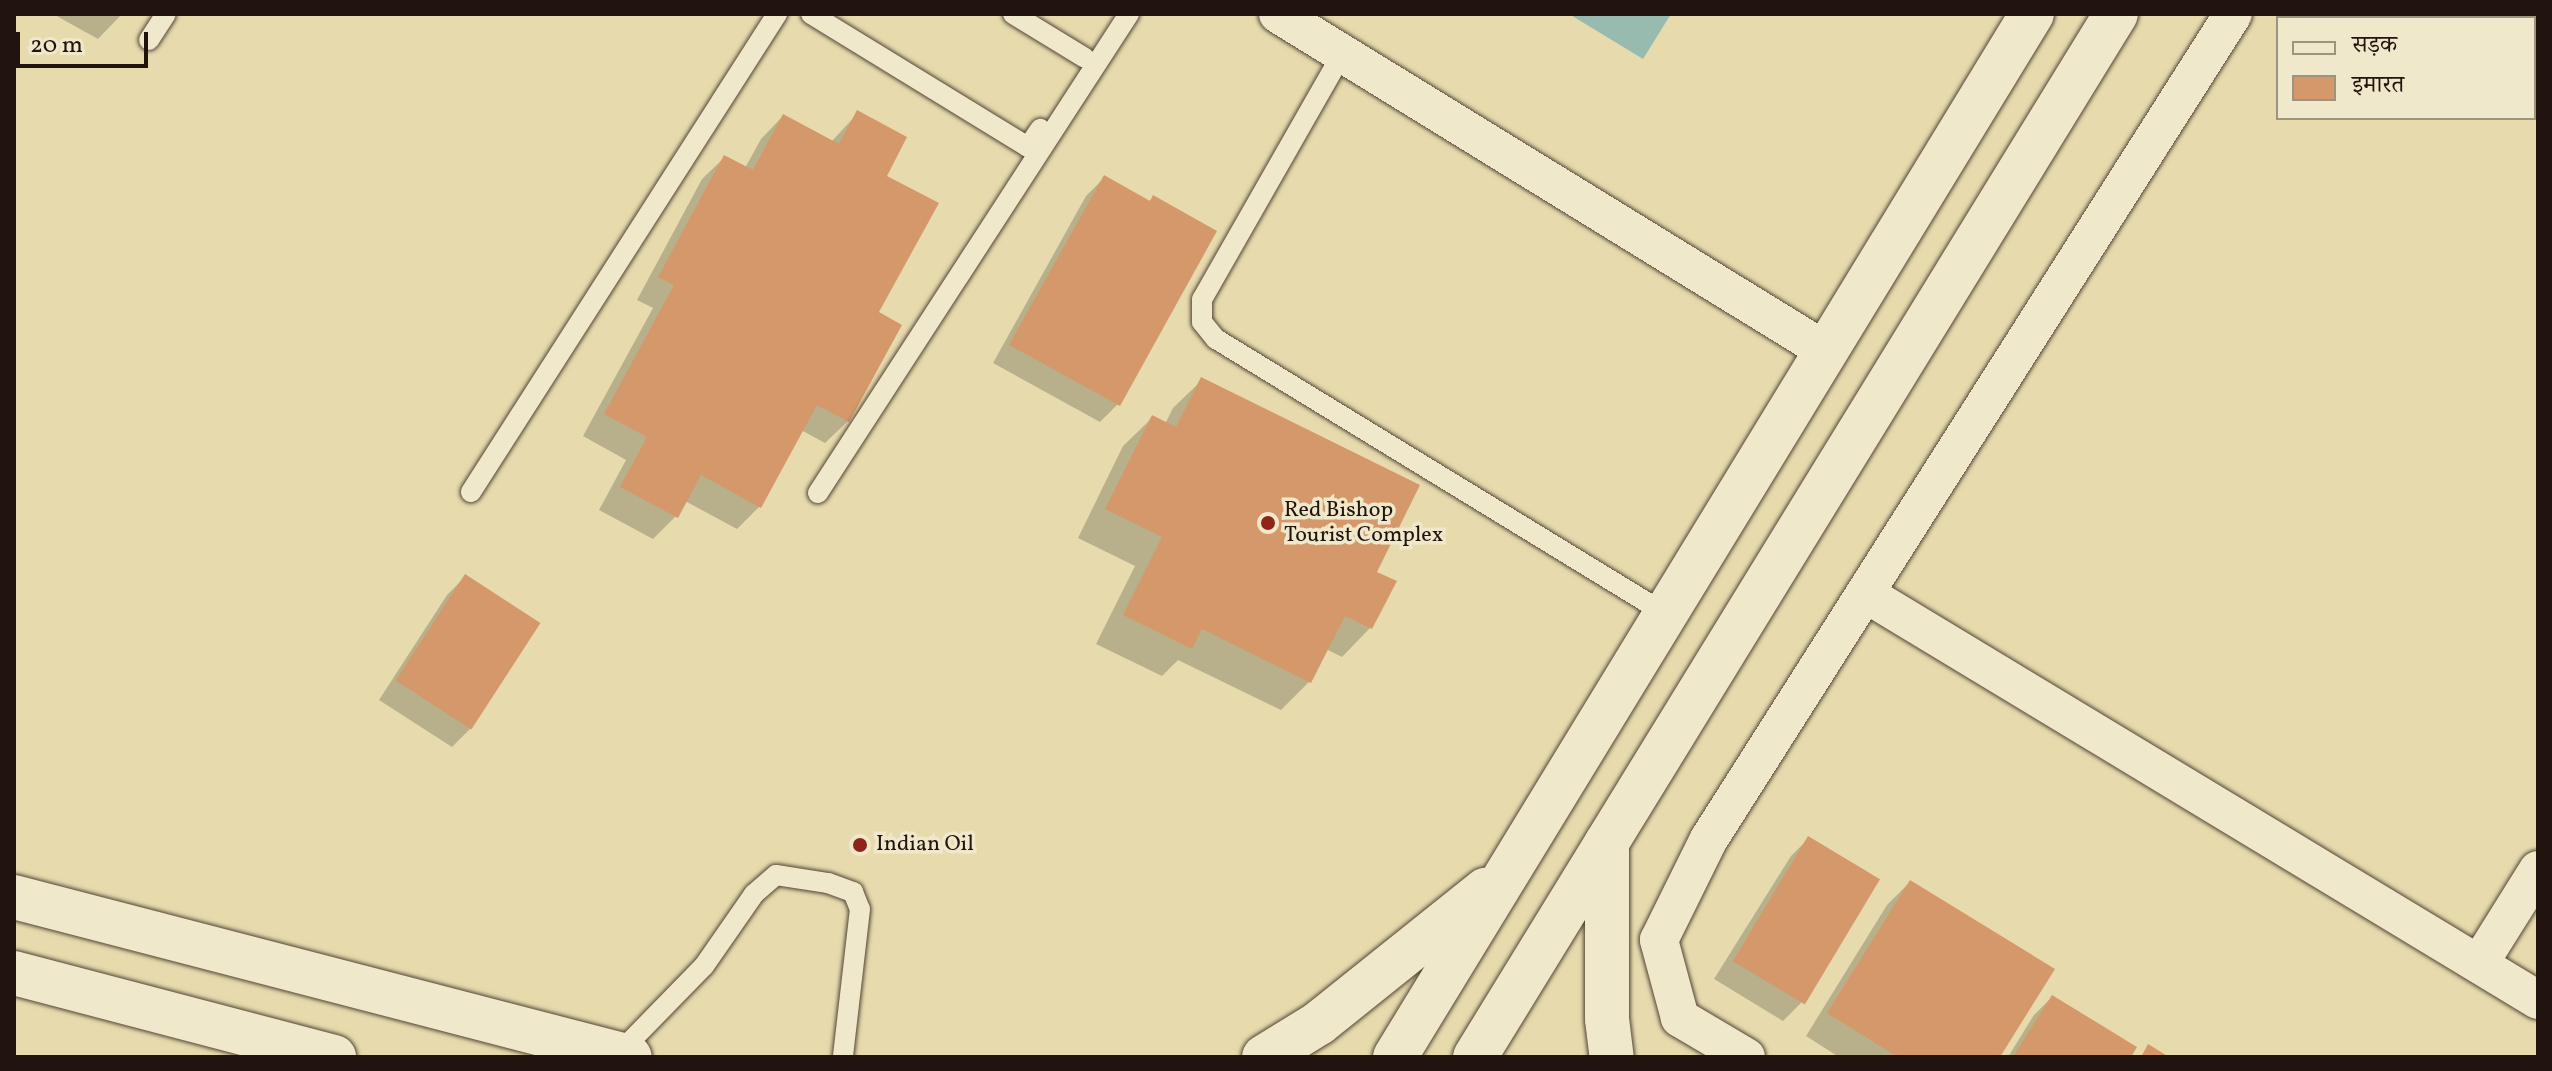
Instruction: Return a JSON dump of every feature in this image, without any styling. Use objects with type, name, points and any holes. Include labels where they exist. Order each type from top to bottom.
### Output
[{"type":"street","points":[[1278,14],[1826,351]]},
{"type":"street","points":[[1395,1057],[2032,14]]},
{"type":"street","points":[[1475,1057],[2116,14]]},
{"type":"street","points":[[1746,1057],[1680,1018],[1659,940],[1709,839],[2233,14]]},
{"type":"street","points":[[1866,594],[2538,1000]]},
{"type":"street","points":[[1607,842],[1607,1019],[1612,1057]]},
{"type":"street","points":[[2479,964],[2538,870]]},
{"type":"street","points":[[1264,1057],[1319,1023],[1508,872]]},
{"type":"street","points":[[14,897],[624,1055]]},
{"type":"street","points":[[14,973],[334,1057]]},
{"type":"lane","points":[[149,40],[166,14]]},
{"type":"lane","points":[[471,492],[777,14]]},
{"type":"lane","points":[[811,14],[1028,147],[1113,14]]},
{"type":"lane","points":[[1013,14],[1085,58]]},
{"type":"lane","points":[[818,493],[1129,14]]},
{"type":"lane","points":[[1342,54],[1202,299],[1202,322],[1216,339],[1666,614]]},
{"type":"lane","points":[[624,1055],[704,966],[754,894],[776,875],[828,883],[853,892],[860,909],[843,1057]]},
{"type":"water","points":[[1569,14],[1671,14],[1643,59]]},
{"type":"building","points":[[857,110],[907,137],[887,176],[939,203],[879,312],[902,325],[849,422],[817,405],[761,508],[701,475],[678,518],[620,487],[647,437],[604,414],[674,285],[658,277],[724,155],[753,170],[783,114],[839,144]]},
{"type":"building","points":[[1104,175],[1150,201],[1153,195],[1217,231],[1120,406],[1009,345]]},
{"type":"building","name":"Red Bishop Tourist Complex","points":[[1201,377],[1420,485],[1377,572],[1397,581],[1372,629],[1345,616],[1311,683],[1202,629],[1192,649],[1123,615],[1162,537],[1105,509],[1152,415],[1176,427]]},
{"type":"building","points":[[465,574],[540,623],[471,730],[396,681]]},
{"type":"building","points":[[1808,836],[1880,879],[1805,1004],[1733,961]]},
{"type":"building","points":[[1910,880],[2055,969],[2000,1057],[1898,1057],[1827,1013]]},
{"type":"building","points":[[2052,995],[2137,1047],[2131,1057],[2013,1057]]},
{"type":"building","points":[[2148,1044],[2169,1057],[2141,1057]]},
{"type":"place","name":"Red Bishop Tourist Complex","points":[[1268,523]]},
{"type":"place","name":"Indian Oil","points":[[860,845]]}]
